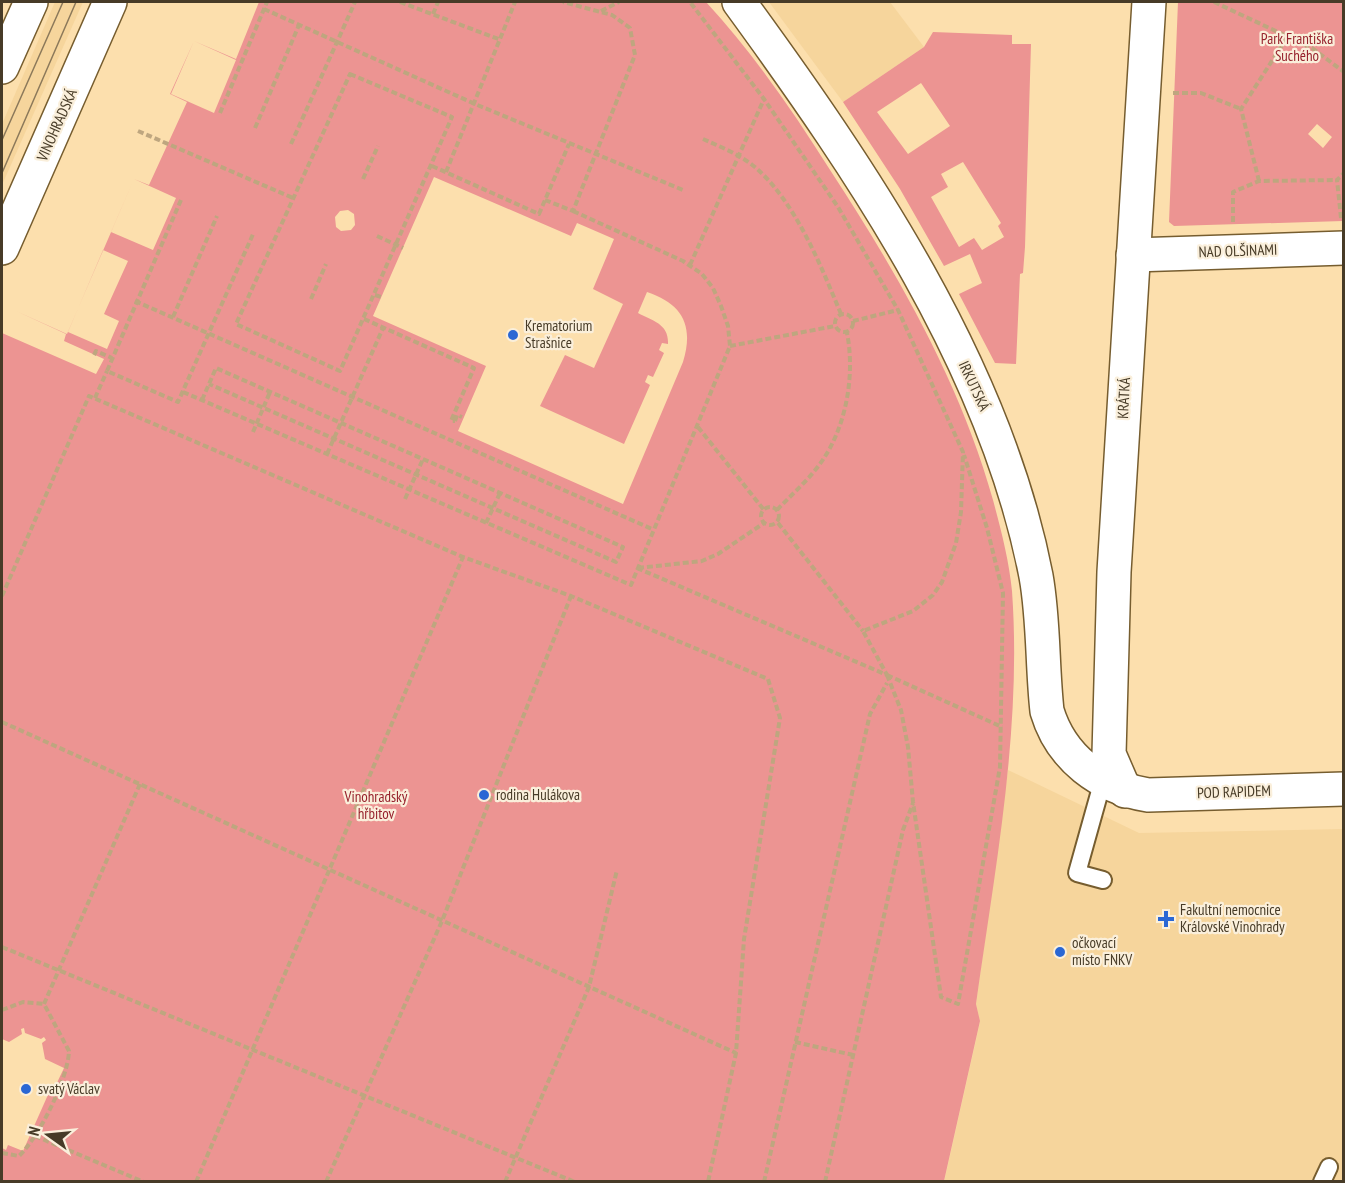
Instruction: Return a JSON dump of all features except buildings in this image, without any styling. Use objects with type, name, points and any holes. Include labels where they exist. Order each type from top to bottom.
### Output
[{"type":"street","points":[[2,67],[31,2]]},
{"type":"street","name":"VINOHRADSKÁ","points":[[2,248],[110,2]]},
{"type":"street","name":"IRKUTSKÁ","points":[[739,2],[796,80],[902,244],[955,346],[996,434],[1033,562],[1041,615],[1047,711],[1053,730],[1080,765],[1114,786]]},
{"type":"street","name":"KRÁTKÁ","points":[[1114,786],[1109,754],[1114,572],[1149,2]]},
{"type":"street","name":"NAD OLŠINAMI","points":[[1133,255],[1344,248]]},
{"type":"street","name":"POD RAPIDEM","points":[[1114,786],[1148,795],[1344,789]]},
{"type":"lane","points":[[1103,880],[1077,873],[1114,786]]},
{"type":"path","points":[[220,113],[267,2]]},
{"type":"path","points":[[291,144],[355,2]]},
{"type":"path","points":[[400,2],[413,4],[501,40]]},
{"type":"path","points":[[433,14],[438,2]]},
{"type":"path","points":[[446,172],[515,2]]},
{"type":"path","points":[[563,2],[612,15],[630,28],[635,55],[573,211]]},
{"type":"path","points":[[601,11],[619,2]]},
{"type":"path","points":[[690,2],[764,99],[838,207],[898,310],[963,452],[987,528],[1003,593],[1000,767],[958,1004],[941,998],[901,710],[863,631],[778,523]]},
{"type":"path","points":[[1214,2],[1312,48],[1344,72]]},
{"type":"path","points":[[264,9],[475,104],[683,190]]},
{"type":"path","points":[[255,128],[299,25]]},
{"type":"path","points":[[1259,181],[1241,109],[1288,36]]},
{"type":"path","points":[[350,74],[452,117],[432,166],[340,371],[236,324],[350,74]]},
{"type":"path","points":[[1143,92],[1201,93],[1241,109]]},
{"type":"path","points":[[690,265],[764,99]]},
{"type":"path","points":[[138,131],[293,198]]},
{"type":"path","points":[[704,139],[739,156],[756,168],[778,191],[818,258],[841,314]]},
{"type":"path","points":[[432,166],[538,214],[569,144]]},
{"type":"path","points":[[363,179],[378,146]]},
{"type":"path","points":[[1340,210],[1337,183],[1344,173]]},
{"type":"path","points":[[1233,224],[1233,192],[1259,181],[1344,185]]},
{"type":"path","points":[[96,398],[135,301],[181,200]]},
{"type":"path","points":[[183,392],[631,585],[652,529],[698,427],[730,346],[728,326],[713,288],[690,265],[545,200]]},
{"type":"path","points":[[173,318],[217,216]]},
{"type":"path","points":[[107,371],[178,402],[254,232]]},
{"type":"path","points":[[377,236],[403,248]]},
{"type":"path","points":[[311,299],[326,264]]},
{"type":"path","points":[[375,294],[381,297]]},
{"type":"path","points":[[135,301],[652,529]]},
{"type":"path","points":[[853,321],[898,310]]},
{"type":"path","points":[[841,314],[851,316],[853,321],[851,330],[847,333]]},
{"type":"path","points":[[835,326],[837,316],[841,314]]},
{"type":"path","points":[[364,319],[474,368],[451,421],[454,422],[458,415],[462,417]]},
{"type":"path","points":[[730,346],[835,326]]},
{"type":"path","points":[[835,326],[842,333],[847,333]]},
{"type":"path","points":[[327,454],[383,327]]},
{"type":"path","points":[[777,510],[819,465],[837,431],[849,382],[850,356],[847,333]]},
{"type":"path","points":[[94,355],[96,351],[112,358]]},
{"type":"path","points":[[202,400],[209,384],[216,368],[623,547],[616,562],[209,384]]},
{"type":"path","points":[[253,432],[270,392]]},
{"type":"path","points":[[2,596],[89,396],[463,557],[571,596],[768,679],[780,718],[744,939],[736,1053],[708,1182]]},
{"type":"path","points":[[698,427],[764,510]]},
{"type":"path","points":[[863,631],[913,611],[933,595],[942,582],[956,543],[961,512],[963,452]]},
{"type":"path","points":[[405,499],[423,459]]},
{"type":"path","points":[[486,523],[500,493]]},
{"type":"path","points":[[768,507],[777,510],[780,514],[778,523],[773,526],[764,523],[761,514],[764,510],[768,507]]},
{"type":"path","points":[[637,568],[702,561],[718,554],[764,523]]},
{"type":"path","points":[[196,1182],[463,557]]},
{"type":"path","points":[[637,568],[1002,727]]},
{"type":"path","points":[[326,1182],[442,921],[571,596]]},
{"type":"path","points":[[764,1182],[870,714],[888,682]]},
{"type":"path","points":[[2,722],[736,1053]]},
{"type":"path","points":[[44,1004],[140,784]]},
{"type":"path","points":[[825,1182],[903,830],[913,802]]},
{"type":"path","points":[[505,1182],[589,987],[617,870]]},
{"type":"path","points":[[2,947],[575,1182]]},
{"type":"path","points":[[2,1010],[23,1002],[44,1004]]},
{"type":"path","points":[[2,1153],[19,1156],[35,1136],[69,1059],[69,1051],[44,1004]]},
{"type":"path","points":[[795,1042],[852,1055]]},
{"type":"path","points":[[35,1136],[144,1182]]},
{"type":"shaded area","points":[[55,2],[83,2],[2,185],[2,124]]},
{"type":"shaded area","points":[[769,2],[890,2],[924,47],[843,102]]},
{"type":"shaded area","name":"Fakultní nemocnice Královské Vinohrady","points":[[1008,770],[1139,833],[1343,829],[1343,1181],[944,1182],[980,1022],[976,1004]]},
{"type":"green space","name":"Vinohradský hřbitov","points":[[259,2],[706,2],[773,84],[857,212],[925,331],[963,414],[993,500],[1007,556],[1012,591],[1014,643],[1010,746],[1005,798],[976,1004],[980,1021],[944,1181],[2,1181],[2,1148],[6,1150],[8,1145],[23,1151],[51,1088],[54,1089],[64,1068],[45,1059],[42,1043],[46,1040],[44,1037],[41,1039],[25,1033],[24,1028],[21,1029],[22,1034],[9,1042],[2,1039],[2,333],[96,374],[104,359],[64,341],[66,334],[16,311],[67,334],[79,307],[68,332],[107,349],[119,321],[104,314],[128,261],[103,250],[111,232],[153,250],[176,198],[134,179],[149,185],[187,102],[170,94],[194,41],[236,59]],"holes":[[[194,41],[236,60],[214,113],[171,94]],[[434,177],[571,236],[577,223],[614,239],[593,289],[623,304],[594,368],[565,355],[540,406],[624,444],[650,385],[645,382],[648,375],[653,377],[664,353],[659,350],[662,343],[668,344],[668,337],[663,328],[638,313],[647,292],[659,297],[677,310],[686,327],[687,338],[683,362],[623,504],[458,431],[486,366],[373,316]],[[348,210],[354,214],[355,225],[351,230],[341,231],[336,227],[335,217],[340,211]]]},
{"type":"green space","name":"Park Františka Suchého","points":[[1178,2],[1343,2],[1343,221],[1174,226],[1169,222]],"holes":[[[1317,124],[1332,137],[1323,148],[1308,134]]]},
{"type":"green space","points":[[933,32],[1012,35],[1012,44],[1031,44],[1025,247],[1023,273],[1020,274],[1016,364],[995,363],[959,294],[982,283],[970,254],[944,266],[900,189],[843,102],[924,47]],"holes":[[[921,83],[950,126],[908,154],[877,112]],[[963,162],[1001,223],[998,226],[1004,237],[982,250],[974,238],[959,247],[931,197],[948,187],[941,174]]]},
{"type":"tram line","points":[[2,140],[63,2]]},
{"type":"tram line","points":[[2,173],[76,2]]},
{"type":"place","name":"Krematorium Strašnice","points":[[513,335]]},
{"type":"place","name":"rodina Hulákova","points":[[484,795]]},
{"type":"place","name":"Fakultní nemocnice Královské Vinohrady","points":[[1166,919]]},
{"type":"place","name":"očkovací místo FNKV","points":[[1060,952]]},
{"type":"place","name":"svatý Václav","points":[[26,1089]]}]
